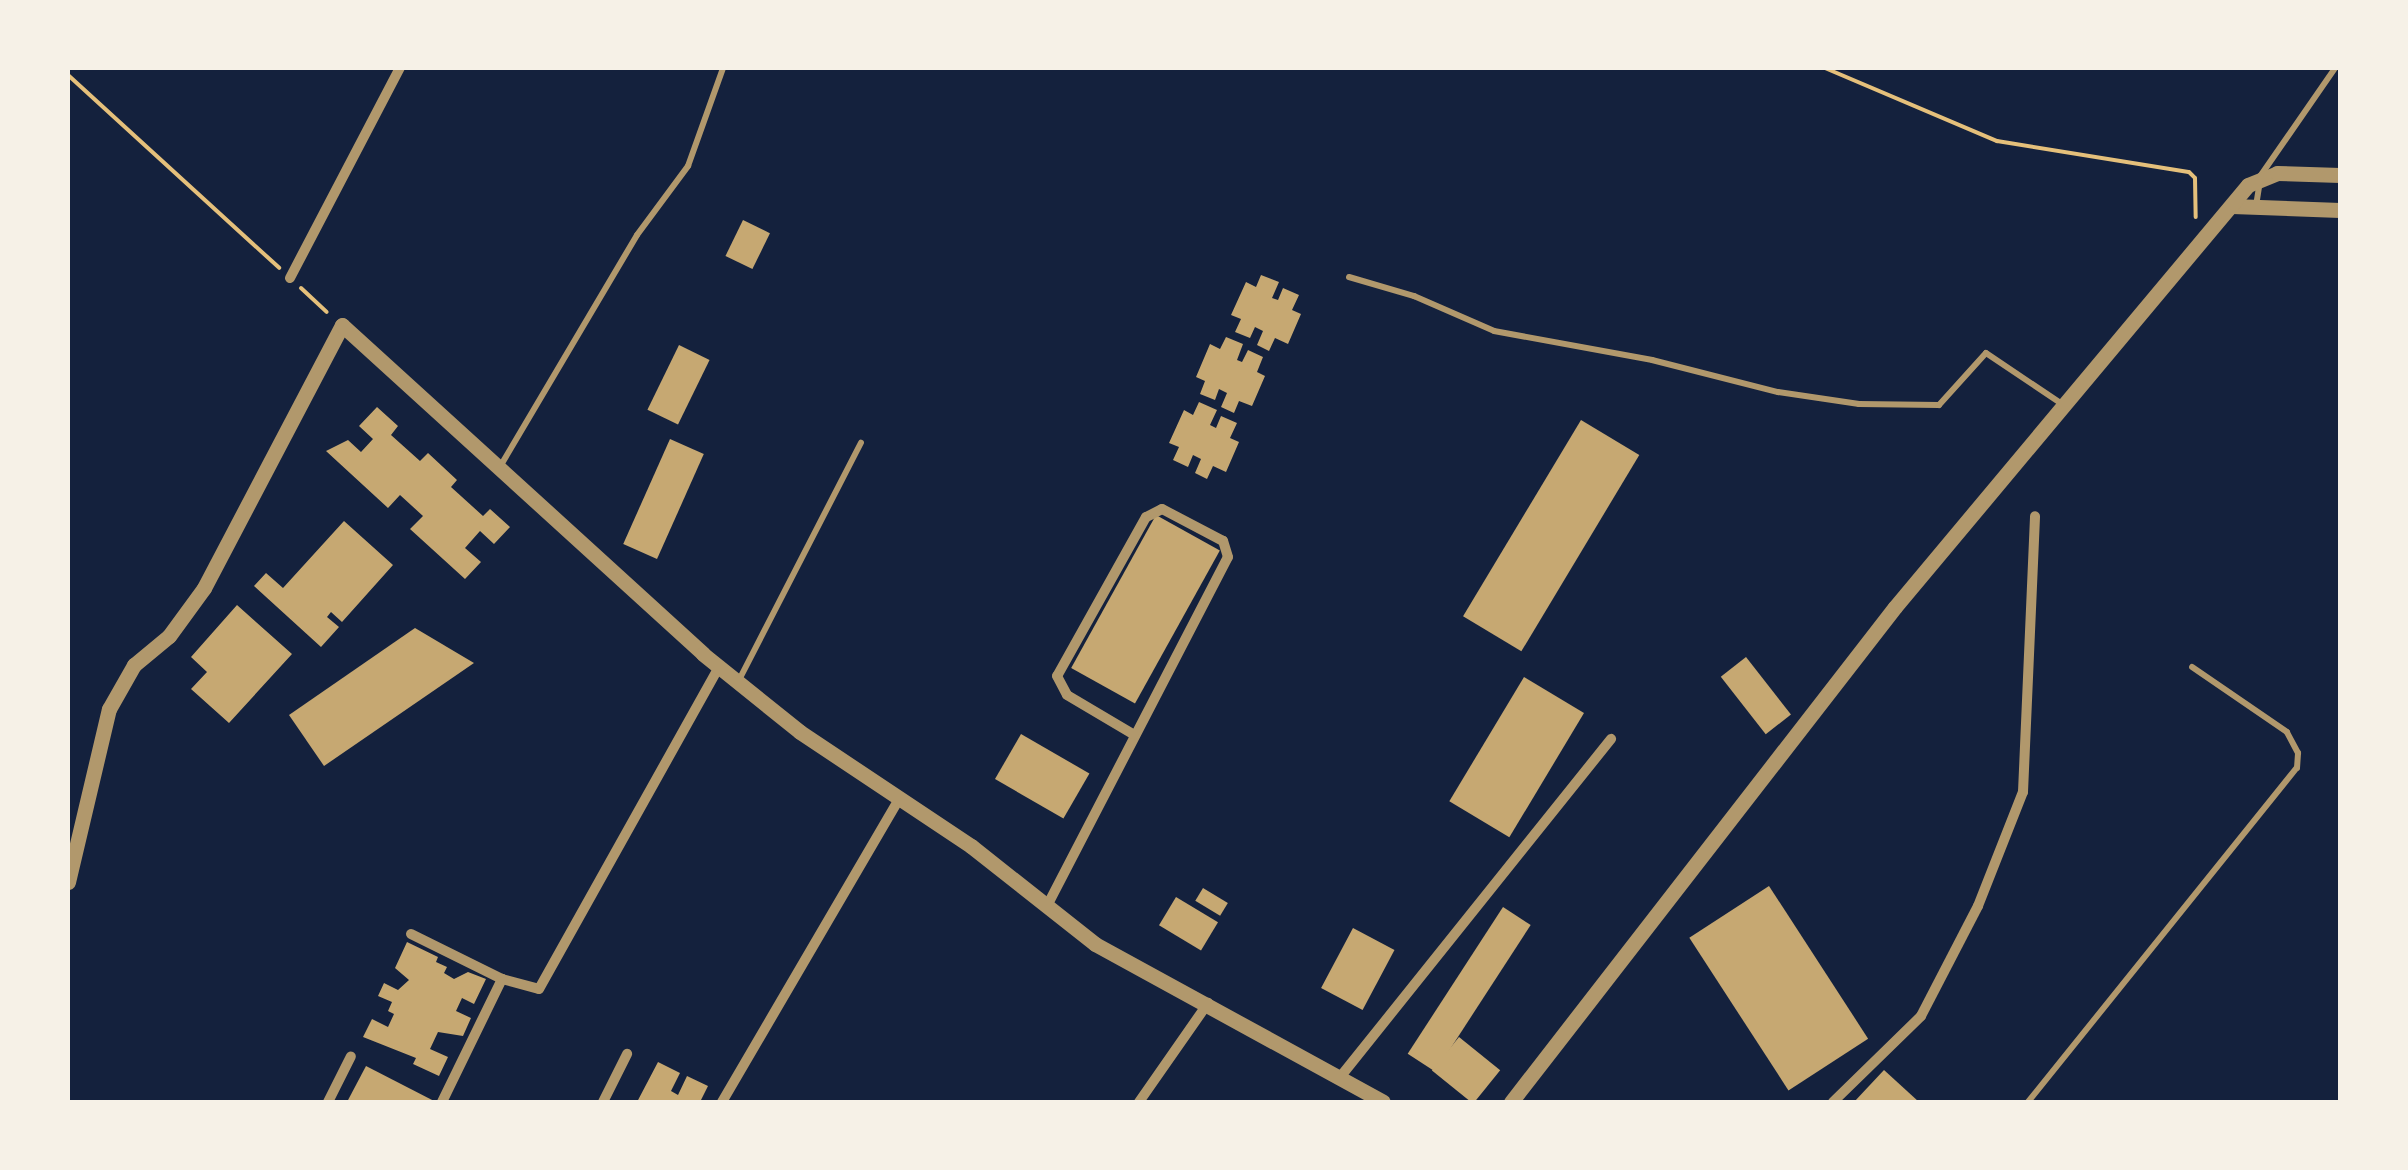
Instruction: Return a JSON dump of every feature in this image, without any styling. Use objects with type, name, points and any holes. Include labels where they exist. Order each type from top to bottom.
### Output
[{"type":"street","points":[[290,278],[400,68]]},
{"type":"street","points":[[1511,1102],[1895,606],[2232,206],[2261,175],[2340,175]]},
{"type":"street","points":[[2232,206],[2340,210]]},
{"type":"street","points":[[68,882],[109,709],[134,665],[169,636],[204,588],[342,325],[738,682],[1095,944],[1383,1102]]},
{"type":"street","points":[[1046,906],[1228,557],[1223,541],[1162,509],[1146,518],[1057,676],[1067,695],[1133,734]]},
{"type":"street","points":[[1833,1102],[1921,1016],[1978,906],[2023,792],[2035,516]]},
{"type":"street","points":[[411,934],[530,989],[546,982],[720,667]]},
{"type":"street","points":[[1341,1076],[1611,739]]},
{"type":"street","points":[[722,1102],[900,798]]},
{"type":"street","points":[[442,1102],[502,978]]},
{"type":"street","points":[[1139,1102],[1208,1004]]},
{"type":"street","points":[[603,1102],[628,1054]]},
{"type":"street","points":[[328,1102],[351,1056]]},
{"type":"lane","points":[[501,466],[637,235],[688,166],[723,68]]},
{"type":"lane","points":[[2256,206],[2261,175],[2335,68]]},
{"type":"lane","points":[[1349,278],[1414,296],[1494,331],[1859,404],[1939,405],[1986,353],[2064,406]]},
{"type":"lane","points":[[738,682],[861,443]]},
{"type":"lane","points":[[2028,1102],[2296,768],[2298,753],[2287,732],[2192,668]]},
{"type":"path","points":[[1825,68],[1997,140],[2190,172],[2200,242]]},
{"type":"path","points":[[68,75],[342,325]]},
{"type":"building","points":[[743,220],[770,233],[752,269],[725,256]]},
{"type":"building","points":[[1261,275],[1279,282],[1272,298],[1278,300],[1283,288],[1299,295],[1292,310],[1301,314],[1288,344],[1275,338],[1269,351],[1257,345],[1263,331],[1255,327],[1250,338],[1235,332],[1241,319],[1231,315],[1246,282],[1256,287]]},
{"type":"building","points":[[1226,337],[1243,344],[1237,360],[1242,362],[1248,350],[1263,357],[1257,372],[1265,376],[1252,406],[1239,401],[1234,413],[1221,407],[1227,393],[1219,389],[1215,400],[1200,394],[1205,381],[1196,377],[1210,344],[1220,349]]},
{"type":"building","points":[[679,345],[710,360],[678,425],[647,410]]},
{"type":"building","points":[[1199,402],[1217,410],[1210,425],[1216,428],[1221,416],[1237,423],[1230,438],[1239,442],[1226,472],[1213,466],[1207,479],[1195,473],[1201,459],[1193,455],[1188,467],[1173,460],[1179,447],[1169,443],[1184,410],[1193,415]]},
{"type":"building","points":[[377,407],[398,426],[391,435],[420,461],[428,453],[457,480],[451,487],[483,516],[490,509],[510,527],[494,544],[480,531],[465,548],[481,562],[465,579],[410,529],[423,516],[400,495],[388,508],[326,451],[348,440],[361,452],[373,439],[359,426]]},
{"type":"building","points":[[1581,420],[1639,455],[1521,651],[1463,616]]},
{"type":"building","points":[[670,439],[704,454],[657,559],[623,544]]},
{"type":"building","points":[[1156,515],[1220,550],[1135,703],[1071,668]]},
{"type":"building","points":[[344,521],[393,565],[342,622],[331,612],[327,617],[339,627],[321,647],[254,586],[266,573],[283,588]]},
{"type":"building","points":[[237,605],[292,654],[229,723],[191,689],[207,672],[191,657]]},
{"type":"building","points":[[415,628],[474,663],[324,766],[289,715]]},
{"type":"building","points":[[1746,657],[1791,715],[1766,734],[1721,677]]},
{"type":"building","points":[[1524,677],[1584,713],[1509,837],[1449,801]]},
{"type":"building","points":[[1021,734],[1089,774],[1063,819],[995,779]]},
{"type":"building","points":[[1769,886],[1868,1039],[1788,1090],[1689,938]]},
{"type":"building","points":[[1203,888],[1228,903],[1220,916],[1195,901]]},
{"type":"building","points":[[1176,897],[1218,922],[1201,951],[1159,925]]},
{"type":"building","points":[[1503,907],[1531,925],[1435,1072],[1408,1054]]},
{"type":"building","points":[[1353,928],[1394,950],[1363,1010],[1321,988]]},
{"type":"building","points":[[407,942],[438,957],[436,962],[447,967],[444,973],[454,979],[468,972],[486,979],[474,1004],[462,998],[456,1011],[471,1018],[463,1036],[438,1032],[430,1049],[448,1057],[439,1076],[413,1064],[416,1058],[363,1037],[372,1019],[388,1027],[394,1014],[388,1011],[392,1002],[378,996],[384,983],[398,990],[409,980],[395,968]]},
{"type":"building","points":[[1459,1037],[1500,1070],[1475,1102],[1432,1070]]},
{"type":"building","points":[[658,1062],[680,1073],[671,1091],[678,1095],[687,1076],[708,1086],[700,1102],[637,1102]]},
{"type":"building","points":[[366,1066],[436,1102],[347,1102]]},
{"type":"building","points":[[1884,1070],[1919,1102],[1854,1102]]}]
